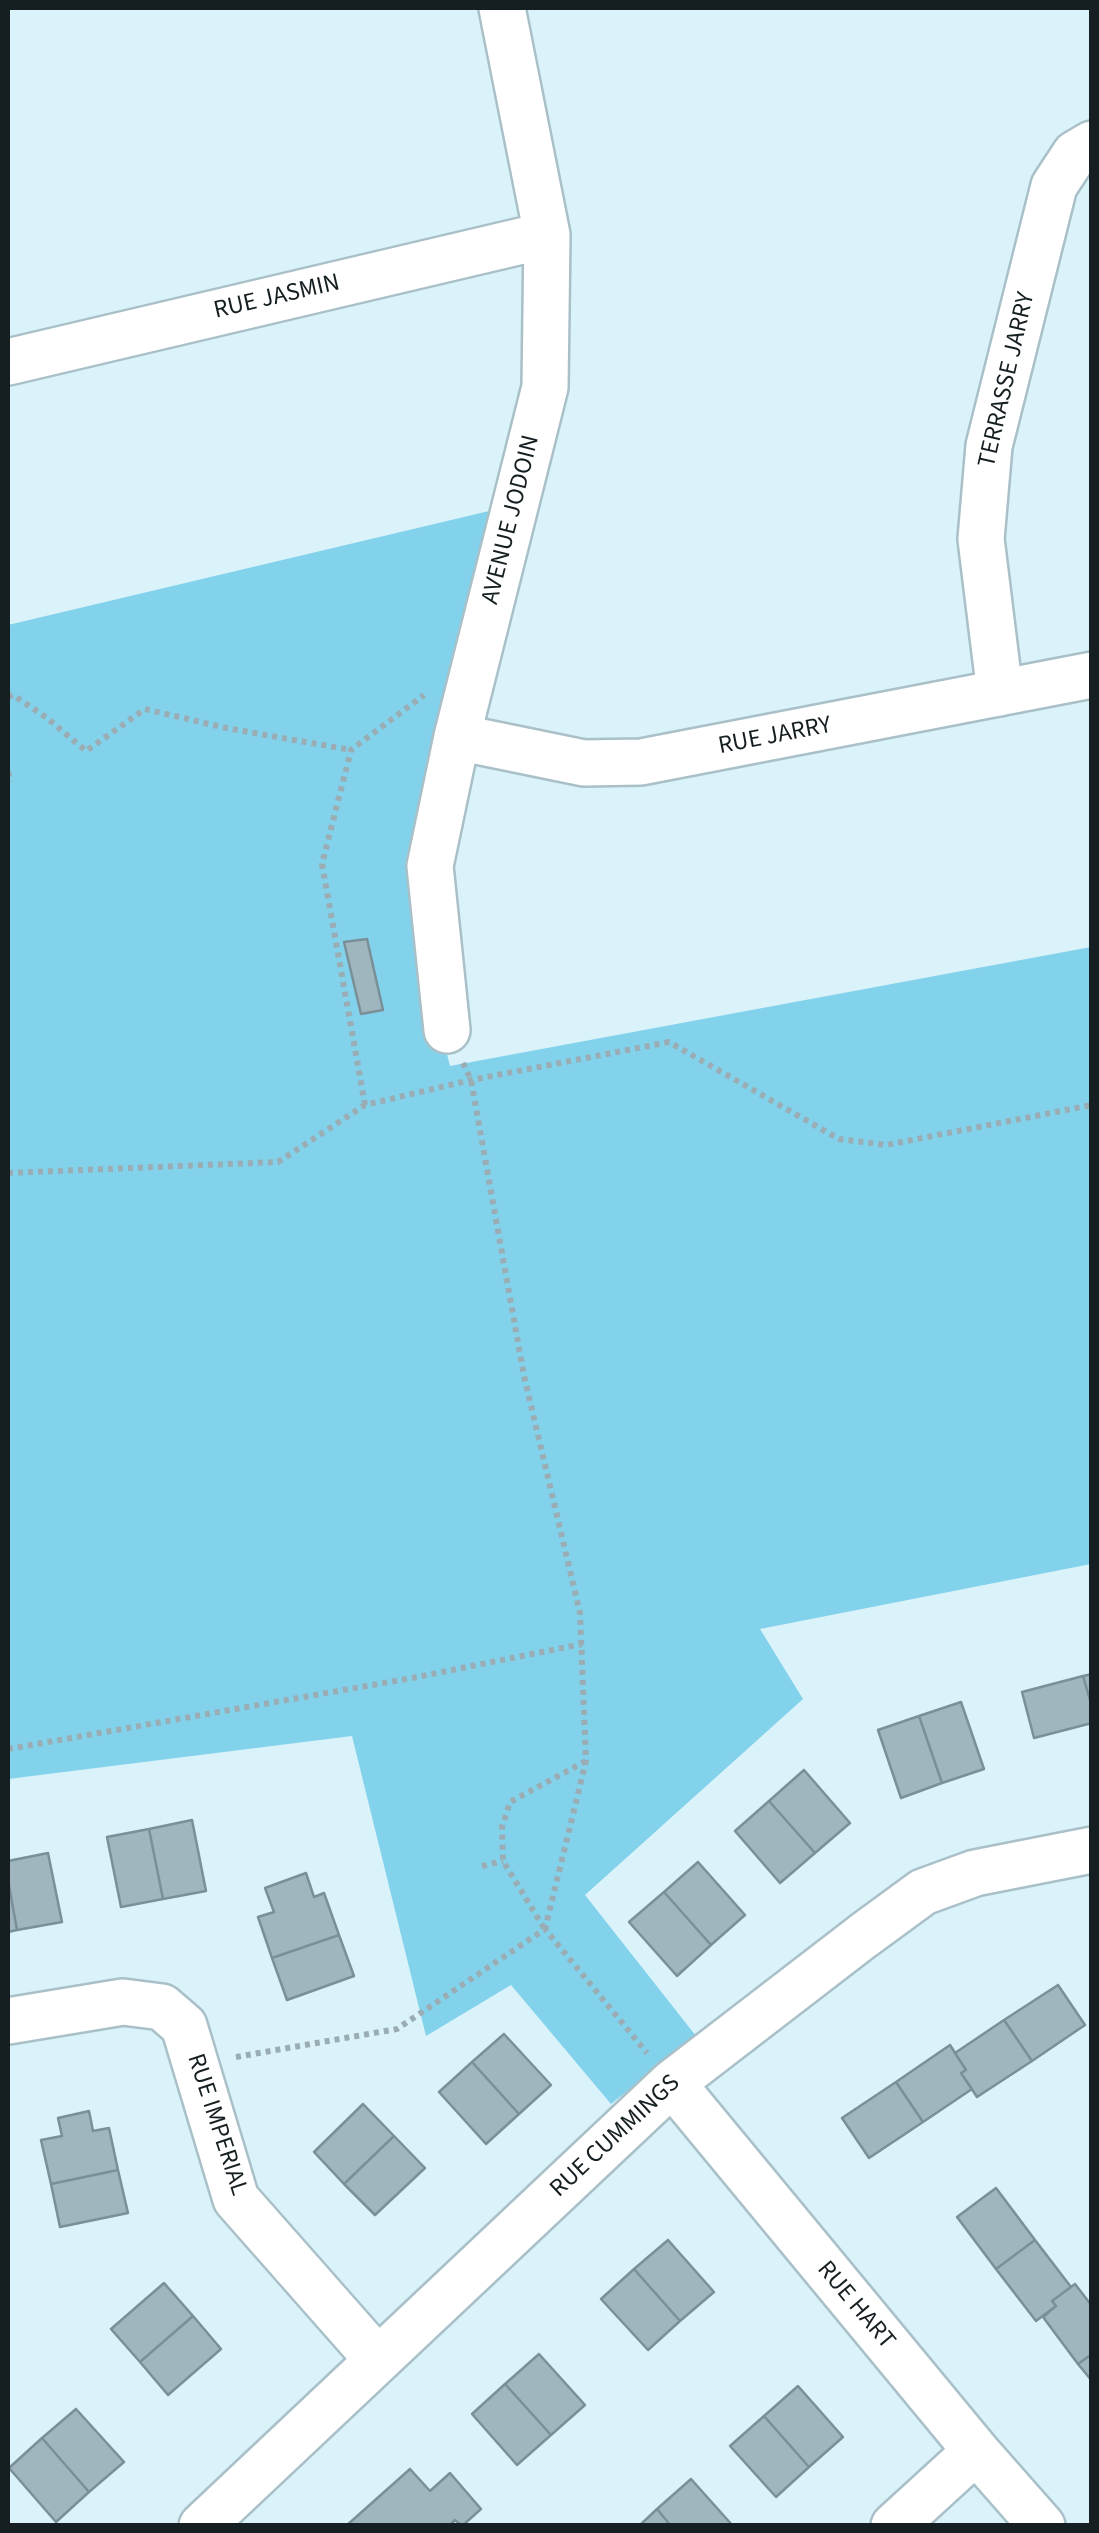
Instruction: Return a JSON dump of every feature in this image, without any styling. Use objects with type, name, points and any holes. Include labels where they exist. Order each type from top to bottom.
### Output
[{"type":"street","name":"AVENUE JODOIN","points":[[447,1030],[430,866],[545,386],[547,235],[502,8]]},
{"type":"street","name":"TERRASSE JARRY","points":[[1000,693],[981,539],[988,446],[1054,186],[1075,154],[1092,144]]},
{"type":"street","name":"RUE JASMIN","points":[[8,362],[547,235]]},
{"type":"street","name":"RUE JARRY","points":[[458,737],[584,764],[641,762],[1092,675]]},
{"type":"street","name":"RUE CUMMINGS","points":[[202,2526],[672,2083],[924,1892],[975,1873],[1092,1850]]},
{"type":"street","name":"RUE IMPERIAL","points":[[8,2021],[123,2002],[162,2008],[184,2026],[236,2200],[377,2360]]},
{"type":"street","name":"RUE HART","points":[[672,2083],[976,2452],[1042,2526]]},
{"type":"street","points":[[894,2526],[976,2452]]},
{"type":"path","points":[[365,1105],[322,864],[351,750],[478,653]]},
{"type":"path","points":[[8,697],[13,695],[47,718],[86,751],[144,709],[351,750]]},
{"type":"path","points":[[8,772],[11,782]]},
{"type":"path","points":[[8,1173],[278,1162],[365,1105],[669,1042],[840,1139],[886,1145],[1092,1105]]},
{"type":"path","points":[[195,2064],[397,2029],[490,1961],[545,1929],[586,1761],[580,1613],[524,1376],[472,1080]]},
{"type":"path","points":[[8,1749],[582,1644]]},
{"type":"path","points":[[586,1761],[510,1802],[502,1828],[503,1861],[545,1929],[672,2083]]},
{"type":"path","points":[[482,1866],[503,1861]]},
{"type":"shaded area","points":[[506,507],[424,963],[450,1066],[1091,947],[1091,1564],[760,1629],[803,1699],[585,1895],[696,2036],[611,2104],[511,1985],[426,2036],[352,1736],[8,1779],[8,625]]},
{"type":"building","points":[[367,939],[383,1010],[361,1014],[344,942]]},
{"type":"building","points":[[1092,1674],[1092,1707],[1083,1676]]},
{"type":"building","points":[[1083,1676],[1092,1707],[1092,1723],[1034,1738],[1022,1692]]},
{"type":"building","points":[[961,1702],[984,1769],[942,1783],[919,1716]]},
{"type":"building","points":[[919,1716],[942,1783],[901,1798],[878,1730]]},
{"type":"building","points":[[804,1770],[850,1823],[815,1853],[769,1801]]},
{"type":"building","points":[[769,1801],[815,1853],[780,1883],[735,1831]]},
{"type":"building","points":[[192,1820],[206,1891],[163,1899],[149,1829]]},
{"type":"building","points":[[149,1829],[163,1899],[121,1907],[107,1837]]},
{"type":"building","points":[[48,1853],[62,1922],[17,1930],[8,1861]]},
{"type":"building","points":[[698,1862],[745,1915],[711,1945],[664,1892]]},
{"type":"building","points":[[306,1873],[314,1897],[324,1893],[339,1935],[272,1958],[258,1917],[274,1912],[265,1888]]},
{"type":"building","points":[[8,1880],[17,1930],[8,1932]]},
{"type":"building","points":[[664,1892],[711,1945],[677,1976],[629,1922]]},
{"type":"building","points":[[339,1935],[354,1976],[287,2000],[272,1958]]},
{"type":"building","points":[[1058,1985],[1085,2025],[1032,2061],[1004,2020]]},
{"type":"building","points":[[1004,2020],[1032,2061],[977,2097],[961,2073],[966,2070],[955,2053]]},
{"type":"building","points":[[504,2034],[551,2085],[519,2114],[472,2062]]},
{"type":"building","points":[[950,2045],[966,2070],[961,2073],[972,2089],[923,2122],[896,2082]]},
{"type":"building","points":[[472,2062],[519,2114],[486,2144],[439,2092]]},
{"type":"building","points":[[896,2082],[923,2122],[869,2158],[842,2118]]},
{"type":"building","points":[[363,2104],[394,2136],[344,2184],[314,2152]]},
{"type":"building","points":[[89,2111],[93,2131],[109,2128],[118,2170],[51,2184],[41,2140],[62,2136],[58,2118]]},
{"type":"building","points":[[394,2136],[425,2168],[375,2215],[344,2184]]},
{"type":"building","points":[[118,2170],[128,2213],[60,2227],[51,2184]]},
{"type":"building","points":[[996,2188],[1035,2240],[996,2269],[957,2217]]},
{"type":"building","points":[[668,2240],[714,2292],[680,2321],[634,2269]]},
{"type":"building","points":[[1035,2240],[1071,2287],[1052,2301],[1056,2306],[1036,2321],[996,2269]]},
{"type":"building","points":[[634,2269],[680,2321],[648,2350],[601,2299]]},
{"type":"building","points":[[164,2283],[193,2316],[140,2362],[111,2329]]},
{"type":"building","points":[[1075,2284],[1092,2306],[1092,2354],[1078,2364],[1043,2317],[1056,2306],[1052,2301]]},
{"type":"building","points":[[193,2316],[221,2349],[168,2395],[140,2362]]},
{"type":"building","points":[[539,2354],[585,2405],[551,2435],[505,2384]]},
{"type":"building","points":[[1092,2354],[1092,2381],[1078,2364]]},
{"type":"building","points":[[505,2384],[551,2435],[517,2465],[472,2414]]},
{"type":"building","points":[[798,2386],[843,2437],[809,2467],[764,2416]]},
{"type":"building","points":[[76,2409],[124,2462],[89,2492],[42,2438]]},
{"type":"building","points":[[764,2416],[809,2467],[776,2497],[730,2446]]},
{"type":"building","points":[[42,2438],[89,2492],[56,2522],[9,2468]]},
{"type":"building","points":[[410,2469],[430,2491],[450,2473],[481,2509],[462,2526],[455,2520],[449,2526],[346,2526]]},
{"type":"building","points":[[691,2479],[733,2526],[671,2526],[657,2509]]},
{"type":"building","points":[[657,2509],[671,2526],[639,2526]]}]
